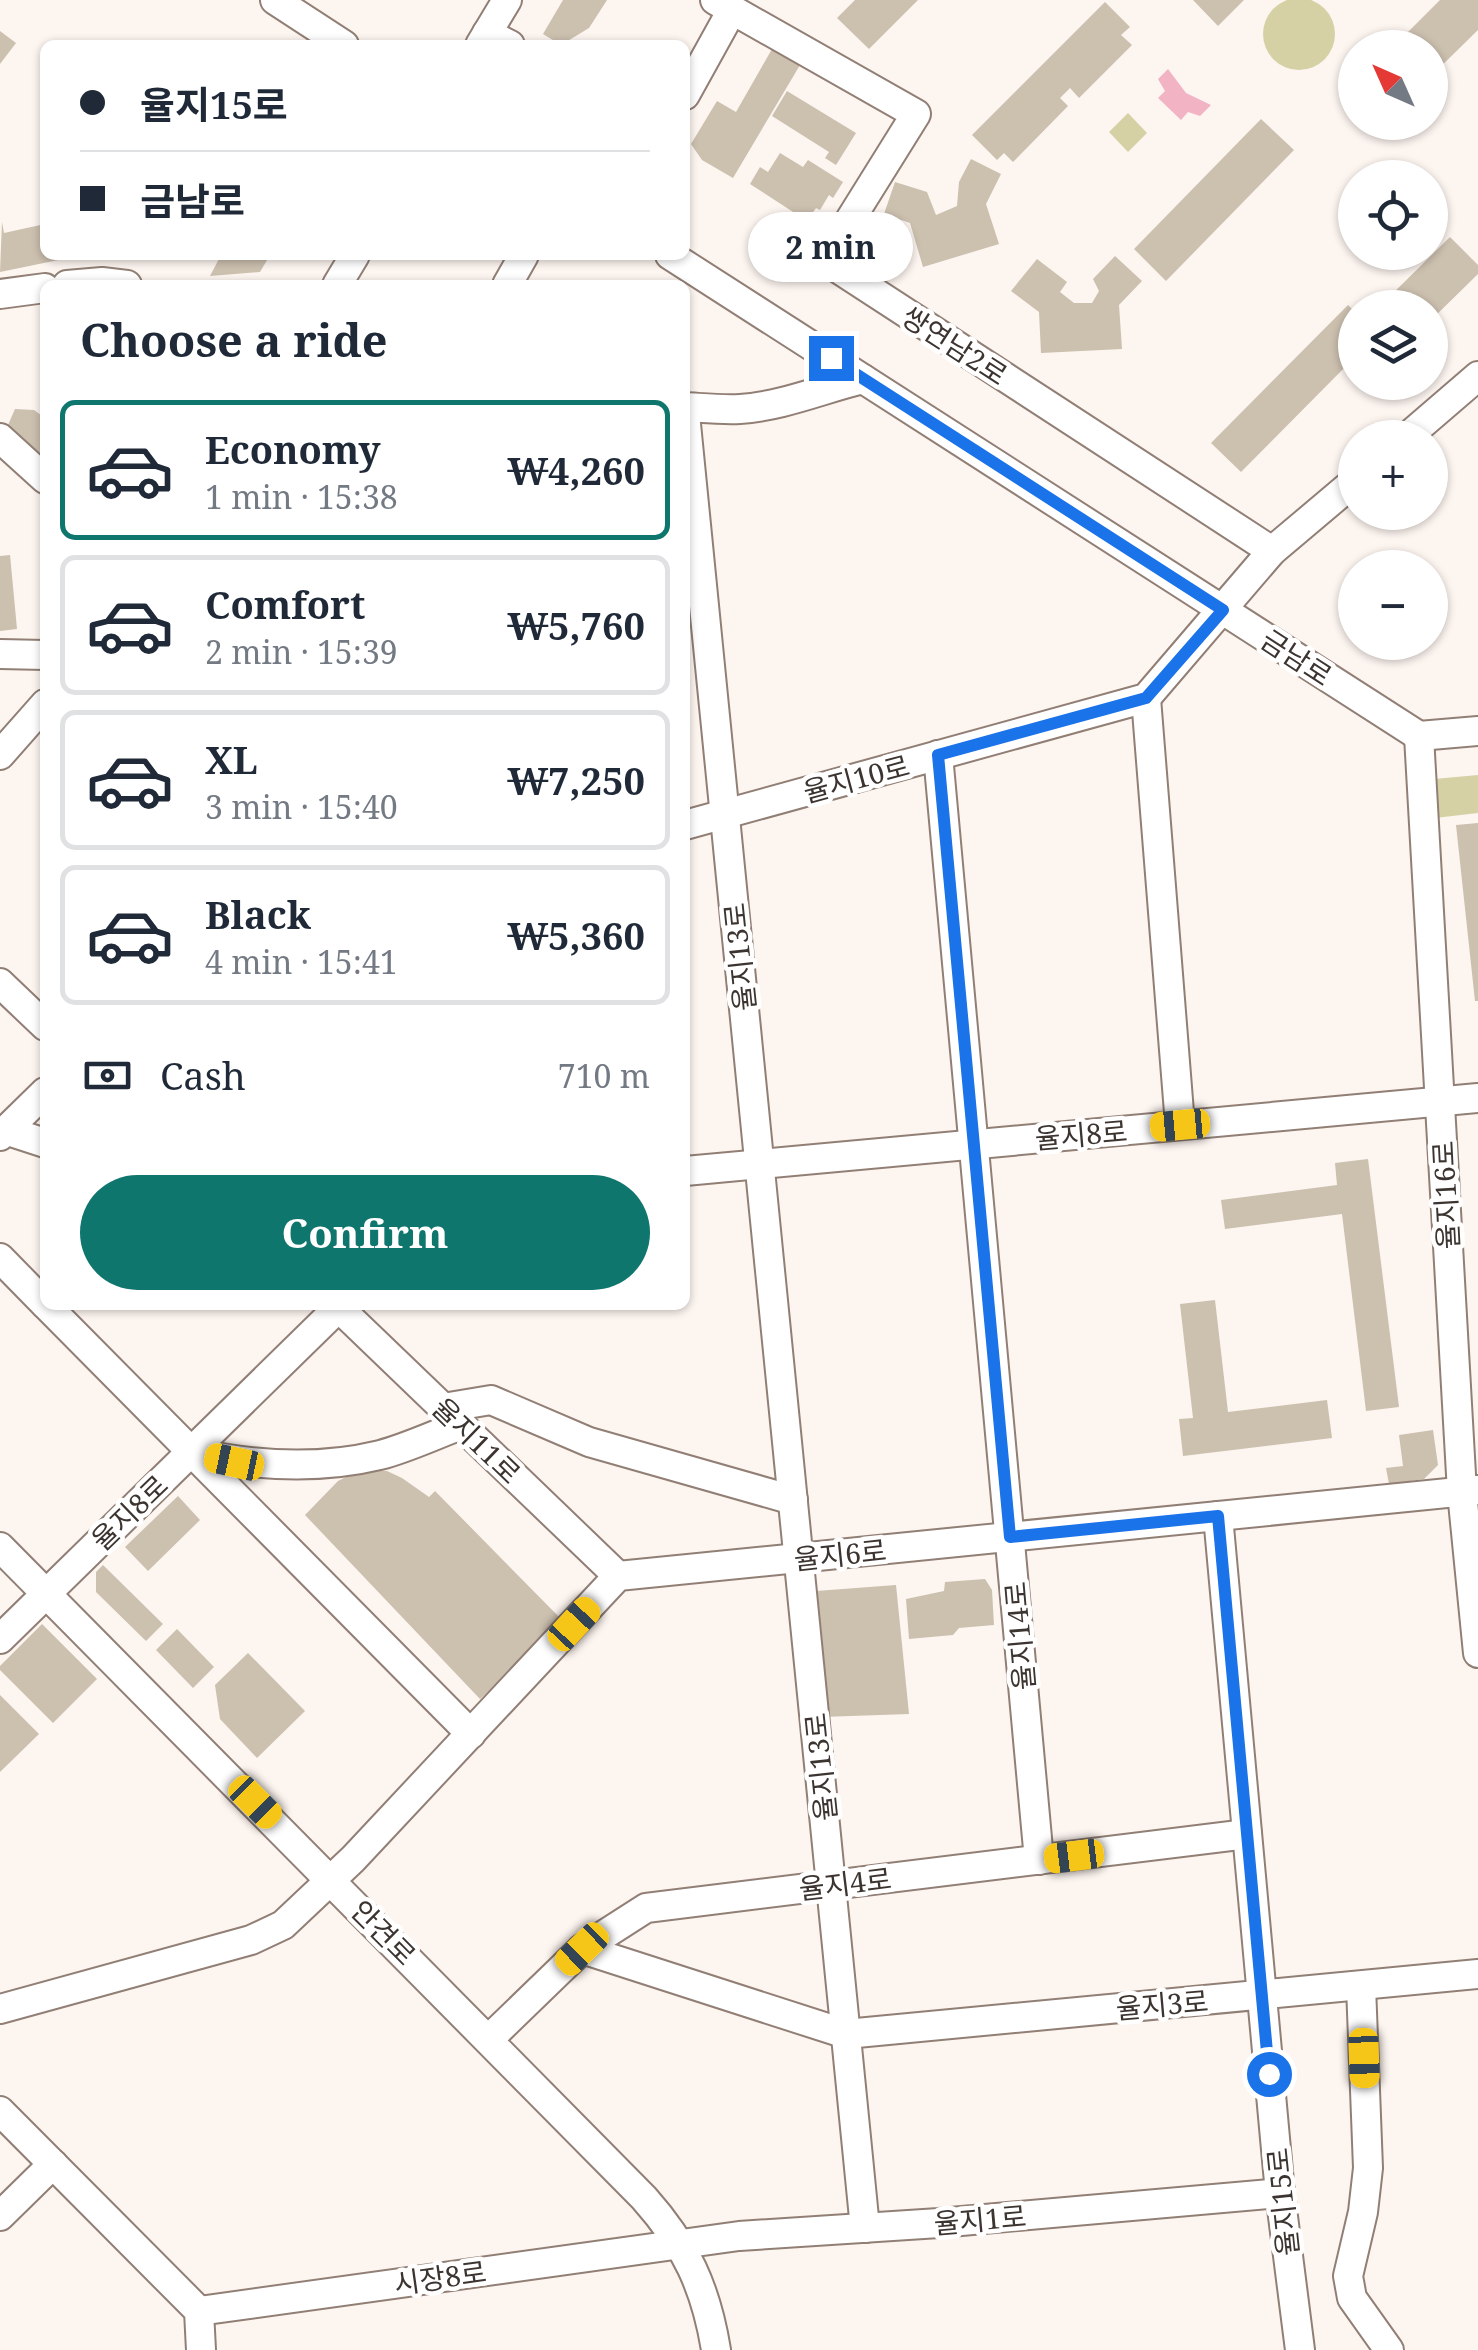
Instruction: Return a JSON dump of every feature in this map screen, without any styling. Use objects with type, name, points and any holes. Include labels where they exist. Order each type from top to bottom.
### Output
[{"type":"street","points":[[274,0],[336,40]]},
{"type":"street","points":[[492,40],[507,0]]},
{"type":"street","points":[[690,83],[723,5]]},
{"type":"street","name":"쌍연남2로","points":[[723,5],[916,114],[825,260],[1272,551]]},
{"type":"street","name":"금남로","points":[[678,260],[1419,736]]},
{"type":"street","points":[[0,294],[40,289]]},
{"type":"street","points":[[1427,420],[1478,376]]},
{"type":"street","name":"율지13로","points":[[690,410],[753,408],[863,379]]},
{"type":"street","points":[[0,438],[40,474]]},
{"type":"street","name":"율지13로","points":[[690,460],[865,2228]]},
{"type":"street","points":[[1180,1125],[1146,698],[1272,551],[1338,495]]},
{"type":"street","points":[[0,654],[40,656]]},
{"type":"street","name":"율지10로","points":[[690,824],[1146,698]]},
{"type":"street","points":[[0,755],[40,710]]},
{"type":"street","points":[[1419,736],[1478,731]]},
{"type":"street","name":"율지16로","points":[[1419,736],[1478,1653]]},
{"type":"street","name":"율지14로","points":[[938,755],[1039,1860]]},
{"type":"street","points":[[0,983],[39,1012]]},
{"type":"street","points":[[3,1133],[40,1097]]},
{"type":"street","name":"율지8로","points":[[690,1170],[1478,1098]]},
{"type":"street","points":[[3,1133],[40,1141]]},
{"type":"street","points":[[0,1258],[40,1298]]},
{"type":"street","points":[[52,1310],[470,1734]]},
{"type":"street","name":"율지8로","points":[[0,1639],[335,1310]]},
{"type":"street","name":"율지11로","points":[[343,1310],[618,1576]]},
{"type":"street","points":[[191,1452],[234,1462],[283,1465],[380,1455],[491,1400],[589,1442],[793,1500]]},
{"type":"street","name":"율지6로","points":[[618,1576],[1470,1491]]},
{"type":"street","name":"율지15로","points":[[1218,1516],[1280,2193],[1300,2350]]},
{"type":"street","name":"안견로","points":[[0,1547],[656,2212],[681,2244],[704,2295],[716,2350]]},
{"type":"street","points":[[0,2009],[263,1936],[283,1925],[332,1880],[618,1576]]},
{"type":"street","name":"율지4로","points":[[489,2039],[582,1949],[646,1908],[1248,1834]]},
{"type":"street","points":[[582,1949],[846,2034]]},
{"type":"street","name":"율지3로","points":[[846,2034],[1478,1974]]},
{"type":"street","points":[[1361,1986],[1368,2168],[1364,2212],[1348,2276],[1352,2298],[1389,2350]]},
{"type":"street","points":[[0,2112],[199,2310],[201,2350]]},
{"type":"street","points":[[0,2216],[52,2164]]},
{"type":"street","name":"율지1로","points":[[681,2244],[739,2236],[1280,2193]]},
{"type":"street","name":"시장8로","points":[[199,2310],[681,2244]]},
{"type":"shaded area","points":[[1285,1],[1313,1],[1332,20],[1332,48],[1313,67],[1285,67],[1266,48],[1266,20]]},
{"type":"shaded area","points":[[1168,69],[1186,93],[1211,105],[1200,116],[1188,112],[1181,120],[1158,98],[1165,91],[1158,79]]},
{"type":"shaded area","points":[[1128,113],[1147,133],[1128,152],[1109,132]]},
{"type":"shaded area","points":[[1478,775],[1478,813],[1435,818],[1434,779]]},
{"type":"building","points":[[563,0],[607,0],[589,28],[569,40],[553,40],[543,34]]},
{"type":"building","points":[[855,0],[918,0],[869,49],[837,18]]},
{"type":"building","points":[[1193,0],[1244,0],[1218,26]]},
{"type":"building","points":[[1440,0],[1478,0],[1478,30],[1448,59],[1448,30],[1410,30]]},
{"type":"building","points":[[1105,2],[1130,27],[1121,35],[1132,45],[1079,98],[1070,88],[1060,98],[1068,106],[1013,162],[1004,153],[997,160],[972,135]]},
{"type":"building","points":[[0,31],[16,43],[0,64]]},
{"type":"building","points":[[772,49],[800,65],[733,178],[702,160],[691,144],[717,101],[736,112]]},
{"type":"building","points":[[787,91],[856,133],[836,165],[825,158],[829,152],[772,116]]},
{"type":"building","points":[[1261,119],[1294,150],[1166,281],[1134,249]]},
{"type":"building","points":[[780,153],[803,167],[808,160],[843,182],[833,198],[829,195],[807,221],[750,184],[760,167],[768,172]]},
{"type":"building","points":[[971,159],[1001,174],[986,204],[999,244],[923,267],[910,223],[884,214],[895,182],[927,192],[936,215],[957,206],[959,182]]},
{"type":"building","points":[[2,222],[4,233],[40,225],[40,260],[58,260],[0,272]]},
{"type":"building","points":[[1448,239],[1478,265],[1478,274],[1448,303],[1448,290],[1396,290],[1417,270],[1448,270]]},
{"type":"building","points":[[1115,256],[1142,281],[1119,305],[1122,349],[1041,353],[1039,312],[1011,291],[1037,259],[1067,282],[1060,292],[1074,303],[1092,303],[1099,291],[1093,279]]},
{"type":"building","points":[[218,260],[267,260],[260,272],[210,276]]},
{"type":"building","points":[[1338,315],[1338,374],[1241,472],[1211,443]]},
{"type":"building","points":[[15,409],[34,410],[40,414],[40,463],[38,465],[5,432]]},
{"type":"building","points":[[10,555],[17,629],[0,631],[0,556]]},
{"type":"building","points":[[1478,823],[1478,1001],[1475,1001],[1456,825]]},
{"type":"building","points":[[1368,1159],[1399,1407],[1366,1411],[1342,1214],[1225,1229],[1221,1200],[1337,1185],[1335,1163]]},
{"type":"building","points":[[1215,1300],[1228,1412],[1327,1400],[1332,1438],[1183,1456],[1179,1419],[1193,1418],[1180,1304]]},
{"type":"building","points":[[1433,1430],[1438,1465],[1424,1479],[1389,1484],[1386,1468],[1403,1466],[1399,1435]]},
{"type":"building","points":[[373,1470],[402,1478],[429,1497],[435,1491],[564,1622],[480,1699],[305,1515],[338,1481]]},
{"type":"building","points":[[178,1496],[200,1520],[148,1571],[125,1547]]},
{"type":"building","points":[[103,1565],[163,1624],[146,1641],[96,1592],[96,1572]]},
{"type":"building","points":[[985,1579],[992,1590],[994,1625],[959,1628],[953,1635],[909,1639],[906,1599],[944,1591],[945,1582]]},
{"type":"building","points":[[896,1585],[909,1714],[821,1717],[809,1602],[816,1591]]},
{"type":"building","points":[[42,1624],[97,1679],[53,1723],[0,1670]]},
{"type":"building","points":[[177,1629],[214,1667],[193,1688],[156,1650]]},
{"type":"building","points":[[248,1653],[305,1711],[257,1758],[220,1719],[215,1685]]},
{"type":"building","points":[[0,1695],[39,1734],[0,1772]]},
{"type":"route","points":[[831,358],[1223,610],[1146,698],[938,755],[1010,1537],[1218,1516],[1269,2074]]}]
